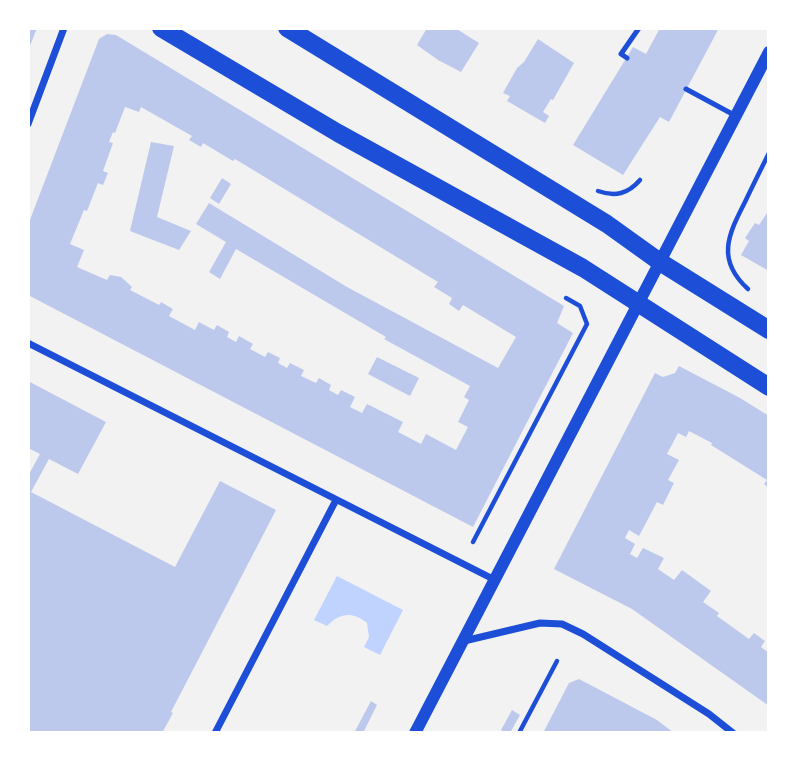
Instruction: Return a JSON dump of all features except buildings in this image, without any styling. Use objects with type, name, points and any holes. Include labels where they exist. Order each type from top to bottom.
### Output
[{"type":"main road","points":[[161,28],[338,134],[583,268],[769,387]]},
{"type":"main road","points":[[287,28],[607,224],[660,262],[769,330]]},
{"type":"street","points":[[28,124],[64,28]]},
{"type":"street","points":[[415,733],[736,116],[763,76],[769,52]]},
{"type":"street","points":[[28,343],[495,580]]},
{"type":"street","points":[[215,733],[336,500]]},
{"type":"street","points":[[463,641],[540,623],[562,624],[583,634],[709,714],[733,733]]},
{"type":"lane","points":[[627,58],[621,54],[639,28]]},
{"type":"lane","points":[[687,89],[736,116]]},
{"type":"path","points":[[758,296],[737,278],[730,266],[727,248],[731,230],[769,153]]},
{"type":"path","points":[[620,194],[629,191],[640,180]]},
{"type":"path","points":[[473,542],[587,324],[580,306],[566,298]]},
{"type":"path","points":[[519,733],[557,660]]},
{"type":"water","points":[[337,576],[403,610],[380,655],[364,647],[369,637],[367,623],[362,619],[351,615],[341,616],[327,626],[314,620]]}]
